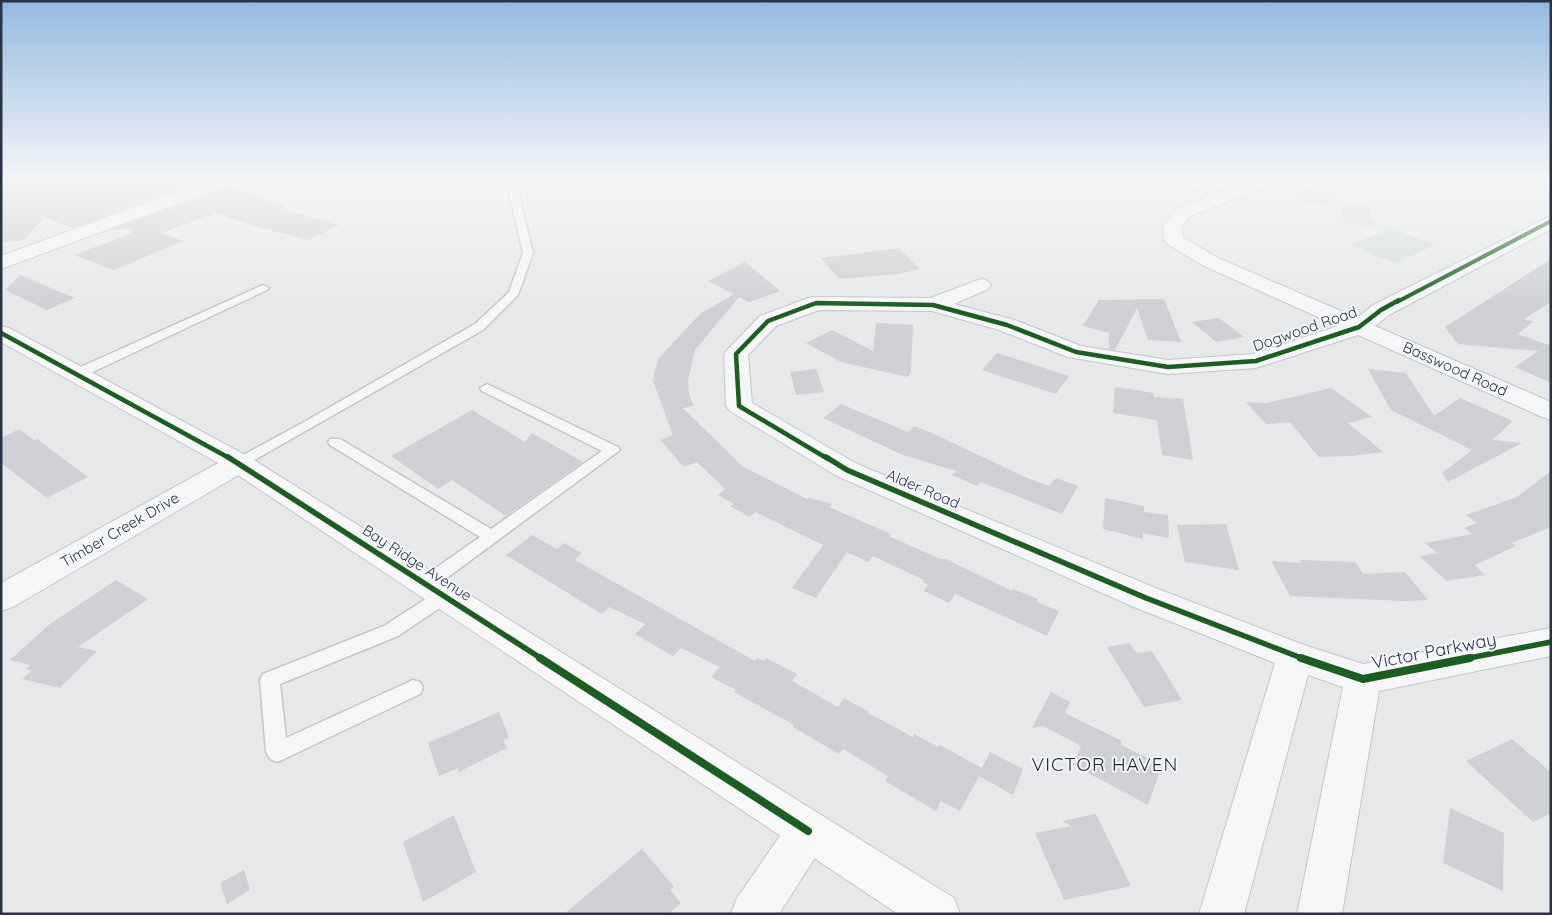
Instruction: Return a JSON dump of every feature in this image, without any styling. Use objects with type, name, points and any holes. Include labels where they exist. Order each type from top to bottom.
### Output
[{"type":"main road","name":"Bay Ridge Avenue","points":[[1,333],[239,463],[938,914]]},
{"type":"street","points":[[1,263],[115,221]]},
{"type":"street","name":"Basswood Road","points":[[1177,221],[1172,228],[1174,240],[1209,261],[1551,412]]},
{"type":"street","name":"Dogwood Road","points":[[871,303],[933,305],[1007,325],[1076,352],[1168,367],[1256,361],[1358,327],[1381,310],[1551,221]]},
{"type":"street","points":[[933,305],[981,285]]},
{"type":"street","name":"Alder Road","points":[[871,303],[816,303],[768,321],[736,354],[739,406],[847,470],[1146,598],[1295,656]]},
{"type":"street","name":"Timber Creek Drive","points":[[1,598],[239,463]]},
{"type":"street","name":"Victor Parkway","points":[[1295,656],[1363,679],[1551,642]]},
{"type":"street","points":[[1221,914],[1295,656]]},
{"type":"street","name":"Victor Parkway","points":[[1318,914],[1363,679]]},
{"type":"street","points":[[753,914],[808,831]]},
{"type":"lane","points":[[239,463],[479,327],[514,292],[528,253],[521,221]]},
{"type":"lane","points":[[79,374],[263,288]]},
{"type":"lane","points":[[413,688],[277,752],[270,680],[392,630],[492,537],[613,450],[487,388]]},
{"type":"lane","points":[[335,442],[492,537]]},
{"type":"shaded area","points":[[1343,221],[1373,221],[1375,227],[1344,223]]},
{"type":"shaded area","points":[[1390,228],[1436,245],[1394,263],[1352,245]]},
{"type":"building","points":[[1,221],[41,221],[24,240],[1,242]]},
{"type":"building","points":[[53,221],[92,221],[72,228]]},
{"type":"building","points":[[136,221],[195,221],[161,233],[183,241],[114,270],[74,255],[132,233],[131,228],[111,230]]},
{"type":"building","points":[[239,221],[324,221],[340,225],[308,240]]},
{"type":"building","points":[[899,248],[920,269],[898,274],[839,279],[821,258]]},
{"type":"building","points":[[1551,259],[1551,302],[1524,319],[1533,322],[1518,334],[1548,345],[1551,343],[1551,383],[1515,367],[1538,351],[1458,344],[1445,327]]},
{"type":"building","points":[[745,262],[780,291],[749,302],[739,297],[695,350],[688,380],[689,395],[694,406],[683,408],[742,466],[807,499],[832,504],[829,507],[891,534],[889,536],[940,559],[946,559],[1012,591],[1013,589],[1038,599],[1037,602],[1059,611],[1047,636],[955,594],[949,603],[924,591],[928,585],[922,582],[924,580],[873,556],[868,562],[847,552],[816,598],[792,588],[823,545],[755,512],[750,517],[730,506],[734,504],[718,495],[725,489],[697,462],[684,467],[660,440],[673,435],[652,378],[655,380],[654,376],[658,359],[700,314],[734,294],[708,281]]},
{"type":"building","points":[[20,275],[75,298],[47,310],[5,290]]},
{"type":"building","points":[[1164,299],[1181,342],[1148,340],[1137,308],[1115,350],[1109,349],[1109,333],[1083,326],[1099,300]]},
{"type":"building","points":[[1219,318],[1244,337],[1216,342],[1192,322]]},
{"type":"building","points":[[876,323],[913,325],[911,372],[908,377],[841,362],[806,343],[832,330],[873,351]]},
{"type":"building","points":[[997,353],[1069,376],[1056,394],[982,370]]},
{"type":"building","points":[[816,369],[824,392],[796,395],[790,372]]},
{"type":"building","points":[[1368,369],[1406,373],[1434,416],[1460,398],[1513,421],[1492,440],[1522,443],[1448,482],[1442,473],[1472,450],[1391,410]]},
{"type":"building","points":[[1115,387],[1153,393],[1154,397],[1183,399],[1193,460],[1162,455],[1157,420],[1113,413]]},
{"type":"building","points":[[1331,388],[1372,417],[1348,423],[1383,452],[1319,457],[1290,422],[1266,424],[1246,402],[1267,403]]},
{"type":"building","points":[[841,404],[908,432],[914,426],[932,433],[1027,478],[1049,486],[1056,478],[1078,486],[1062,514],[981,482],[977,486],[952,475],[956,471],[903,455],[823,418]]},
{"type":"building","points":[[472,410],[525,442],[532,433],[583,462],[506,516],[452,480],[438,489],[391,456]]},
{"type":"building","points":[[19,429],[34,440],[37,439],[88,477],[47,498],[1,463],[1,438]]},
{"type":"building","points":[[1551,471],[1551,527],[1512,543],[1516,546],[1475,565],[1485,575],[1447,581],[1419,556],[1437,553],[1425,543],[1473,534],[1464,528],[1477,523],[1466,515],[1517,497]]},
{"type":"building","points":[[1105,498],[1144,506],[1144,512],[1168,515],[1169,538],[1143,533],[1143,539],[1103,529]]},
{"type":"building","points":[[1226,524],[1239,570],[1185,562],[1177,525]]},
{"type":"building","points":[[532,535],[557,549],[564,543],[582,553],[575,560],[755,661],[757,658],[764,661],[766,658],[797,674],[792,681],[838,707],[844,698],[913,737],[914,734],[938,747],[940,745],[982,768],[990,752],[1023,769],[1013,795],[979,776],[960,811],[941,801],[936,811],[885,781],[888,776],[843,749],[839,754],[793,727],[794,725],[734,692],[736,690],[711,677],[720,667],[681,648],[673,656],[635,634],[645,624],[609,607],[602,614],[506,555]]},
{"type":"building","points":[[1300,560],[1355,562],[1363,574],[1405,572],[1428,600],[1404,601],[1290,596],[1271,561],[1302,563]]},
{"type":"building","points":[[116,580],[148,599],[78,647],[97,651],[60,688],[22,679],[32,671],[26,669],[31,665],[10,660],[50,624]]},
{"type":"building","points":[[1129,643],[1137,653],[1152,651],[1182,700],[1144,707],[1107,647]]},
{"type":"building","points":[[1051,692],[1070,702],[1065,713],[1122,741],[1121,745],[1162,765],[1148,805],[1073,765],[1081,746],[1043,726],[1032,728]]},
{"type":"building","points":[[499,712],[509,738],[503,740],[507,748],[459,772],[458,768],[439,776],[428,743]]},
{"type":"building","points":[[1512,739],[1551,772],[1551,813],[1533,822],[1466,761]]},
{"type":"building","points":[[1450,808],[1504,833],[1503,891],[1443,863]]},
{"type":"building","points":[[1096,814],[1131,886],[1064,900],[1035,833],[1072,826],[1062,821]]},
{"type":"building","points":[[454,815],[476,872],[423,902],[403,842]]},
{"type":"building","points":[[642,849],[674,887],[670,890],[681,903],[668,914],[564,914]]},
{"type":"building","points":[[244,870],[250,890],[227,904],[220,883]]},
{"type":"cycle path","points":[[1551,221],[1381,310],[1359,327],[1256,361],[1168,367],[1076,352],[1007,325],[933,305],[816,303],[768,321],[736,354],[739,406],[847,470],[1146,598],[1295,656],[1363,679],[1551,642]]},
{"type":"cycle path","points":[[1,333],[239,463],[808,831]]},
{"type":"district","name":"VICTOR HAVEN","points":[[1105,764]]}]
